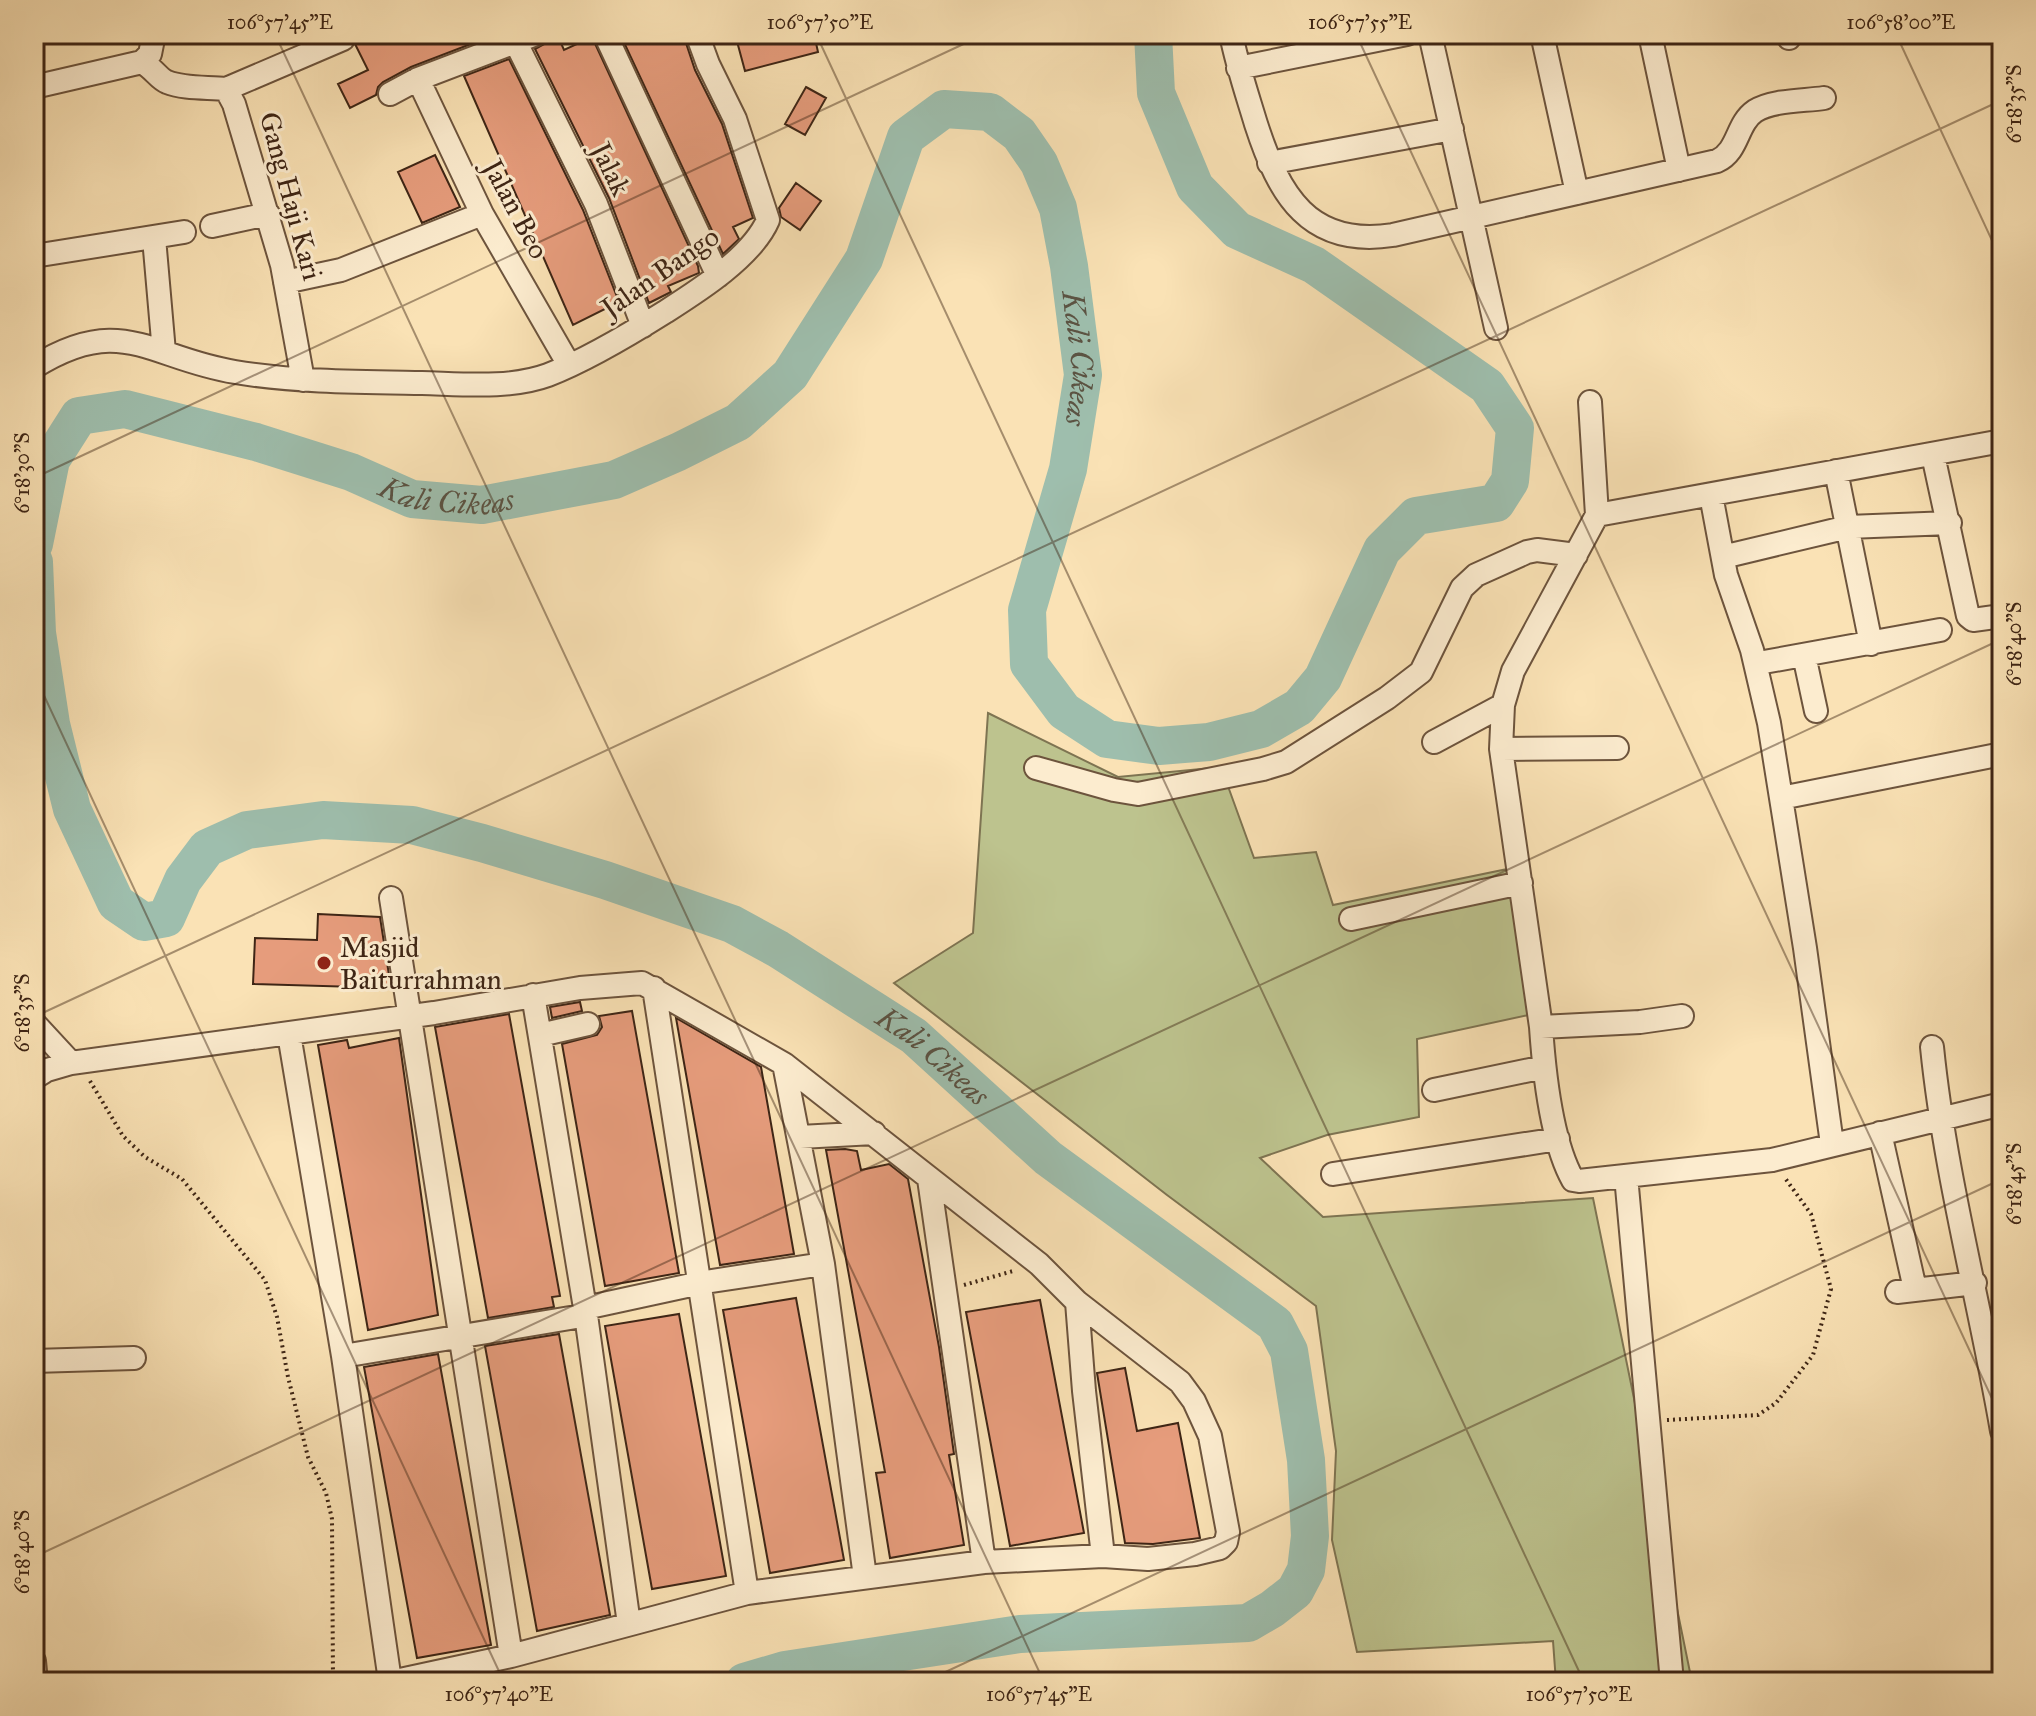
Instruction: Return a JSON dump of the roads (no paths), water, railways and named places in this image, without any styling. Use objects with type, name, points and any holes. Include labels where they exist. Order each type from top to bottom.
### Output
[{"type":"street","points":[[34,87],[142,62],[150,54],[154,34]]},
{"type":"street","points":[[605,34],[718,276]]},
{"type":"street","name":"Jalan Bango","points":[[34,367],[63,349],[98,341],[121,340],[232,372],[303,380],[470,384],[515,382],[547,375],[569,365],[643,326],[718,276],[763,231],[768,220],[735,119],[697,34]]},
{"type":"street","points":[[1231,34],[1238,68],[1269,163],[1289,197],[1306,217],[1321,227],[1350,237],[1369,239],[1393,235],[1726,157],[1748,117],[1756,111],[1766,106],[1824,98]]},
{"type":"street","points":[[1238,68],[1407,34]]},
{"type":"street","points":[[1430,34],[1496,328]]},
{"type":"street","points":[[1542,34],[1577,193]]},
{"type":"street","points":[[1650,34],[1679,170]]},
{"type":"street","points":[[390,94],[418,79],[526,38]]},
{"type":"street","name":"Jalak","points":[[526,38],[643,326]]},
{"type":"street","points":[[226,89],[343,39]]},
{"type":"street","name":"Gang Haji Kari","points":[[142,62],[154,68],[167,82],[226,89],[234,104],[268,214],[285,282],[303,380]]},
{"type":"street","name":"Jalan Beo","points":[[418,79],[482,214],[569,365]]},
{"type":"street","points":[[1269,163],[1452,129]]},
{"type":"street","points":[[212,226],[268,214]]},
{"type":"street","points":[[285,282],[341,270],[482,214]]},
{"type":"street","points":[[34,256],[184,232]]},
{"type":"street","points":[[154,238],[164,352]]},
{"type":"street","points":[[1590,402],[1597,515],[1513,671],[1503,705],[1501,749],[1544,1067],[1558,1139],[1573,1180],[1772,1160],[2002,1104]]},
{"type":"street","points":[[1597,515],[2002,441]]},
{"type":"street","points":[[1933,455],[1968,616],[1973,620],[2002,616]]},
{"type":"street","points":[[1836,471],[1871,644]]},
{"type":"street","points":[[1711,495],[1726,575],[1752,650],[1769,723],[1832,1144]]},
{"type":"street","points":[[1731,555],[1848,527],[1950,523]]},
{"type":"street","points":[[1036,768],[1138,794],[1286,762],[1387,698],[1421,672],[1462,588],[1476,575],[1537,550],[1576,555]]},
{"type":"street","points":[[1764,662],[1940,630]]},
{"type":"street","points":[[1804,655],[1816,711]]},
{"type":"street","points":[[1434,742],[1503,705]]},
{"type":"street","points":[[1501,749],[1617,748]]},
{"type":"street","points":[[1781,798],[2002,754]]},
{"type":"street","points":[[1351,919],[1521,883]]},
{"type":"street","points":[[391,898],[511,1656]]},
{"type":"street","points":[[34,1078],[47,1070],[71,1063],[410,1017],[533,995],[642,983],[784,1064],[1039,1264],[1077,1302],[1180,1382],[1194,1401],[1210,1436],[1228,1532],[1226,1542],[1220,1548],[1195,1554],[1148,1559],[1103,1556],[984,1562],[747,1593],[511,1656],[393,1679],[389,1674],[343,1356],[289,1034]]},
{"type":"street","points":[[654,988],[747,1593]]},
{"type":"street","points":[[533,995],[585,1308],[629,1624]]},
{"type":"street","points":[[1541,1027],[1640,1022],[1682,1016]]},
{"type":"street","points":[[34,1023],[71,1063]]},
{"type":"street","points":[[540,1035],[588,1024]]},
{"type":"street","points":[[1932,1047],[1939,1118],[1999,1394],[2002,1431]]},
{"type":"street","points":[[784,1064],[823,1264],[865,1577]]},
{"type":"street","points":[[1434,1090],[1544,1067]]},
{"type":"street","points":[[800,1137],[874,1133]]},
{"type":"street","points":[[1880,1133],[1906,1290],[1975,1283]]},
{"type":"street","points":[[1333,1174],[1558,1139]]},
{"type":"street","points":[[1626,1176],[1672,1682]]},
{"type":"street","points":[[929,1179],[984,1562]]},
{"type":"street","points":[[585,1308],[700,1283],[823,1264]]},
{"type":"street","points":[[1077,1302],[1103,1556]]},
{"type":"street","points":[[343,1356],[582,1316],[585,1308]]},
{"type":"street","points":[[34,1361],[134,1358]]},
{"type":"street","points":[[34,1661],[36,1682]]},
{"type":"waterway","name":"Kali Cikeas","points":[[34,544],[51,460],[79,416],[125,409],[256,442],[351,472],[412,499],[482,505],[614,480],[678,452],[738,422],[790,375],[864,259],[906,137],[944,109],[990,112],[1019,134],[1039,163],[1058,208],[1083,375],[1068,469],[1027,610],[1029,664],[1064,711],[1107,739],[1159,746],[1209,742],[1261,729],[1299,707],[1323,678],[1382,550],[1416,516],[1496,503],[1510,481],[1515,428],[1487,386],[1314,265],[1237,230],[1195,187],[1156,93],[1153,34]]},
{"type":"waterway","name":"Kali Cikeas","points":[[34,562],[37,633],[51,724],[72,809],[116,903],[144,922],[166,918],[183,880],[207,848],[247,830],[323,820],[412,825],[605,880],[732,924],[778,949],[914,1036],[1048,1158],[1275,1324],[1289,1351],[1306,1460],[1310,1536],[1306,1570],[1295,1591],[1272,1609],[1248,1623],[1020,1634],[785,1670],[744,1682]]},
{"type":"place","name":"Masjid Baiturrahman","points":[[324,963]]}]
